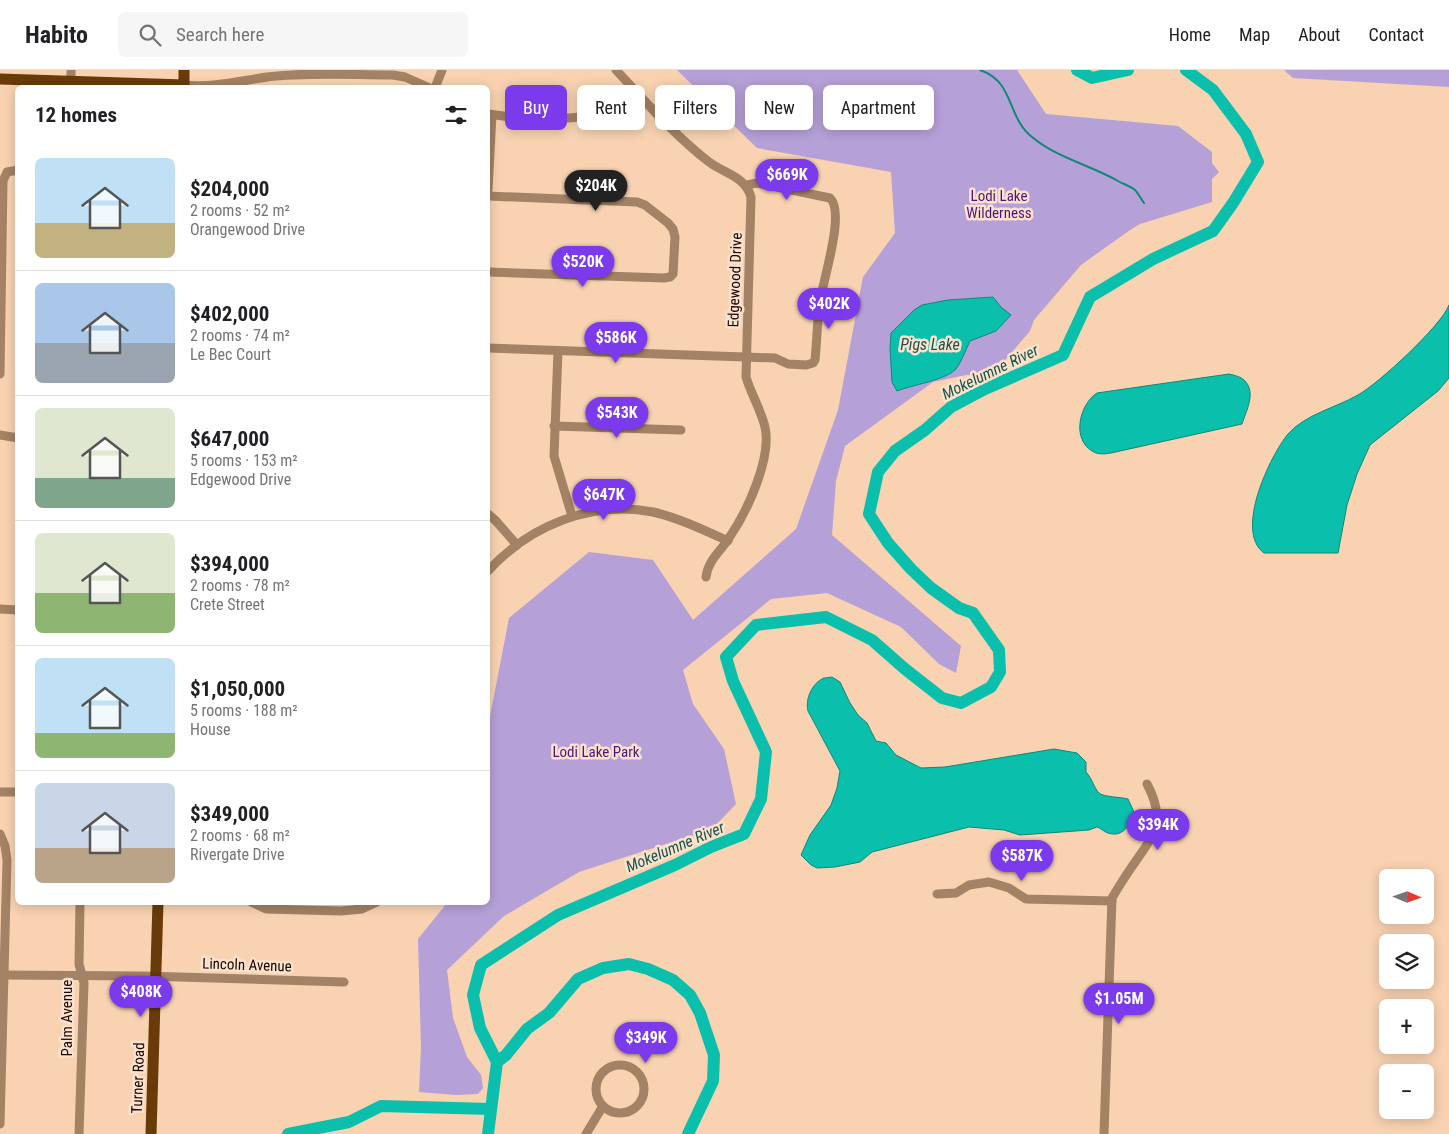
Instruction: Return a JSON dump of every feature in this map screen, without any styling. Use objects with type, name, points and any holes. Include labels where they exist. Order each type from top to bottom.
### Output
[{"type":"main road","points":[[184,70],[184,85]]},
{"type":"main road","points":[[0,79],[71,76],[173,85]]},
{"type":"main road","name":"Turner Road","points":[[151,1134],[158,905]]},
{"type":"street","points":[[436,85],[442,70]]},
{"type":"street","points":[[616,70],[630,85]]},
{"type":"street","points":[[220,85],[234,84],[267,74],[393,75],[405,77],[423,85]]},
{"type":"street","points":[[490,348],[775,358],[788,364],[806,365],[813,363],[815,360],[820,301],[824,278],[832,254],[834,238],[835,210],[833,200],[757,183],[746,185],[710,163],[689,145],[645,100]]},
{"type":"street","points":[[490,115],[577,117]]},
{"type":"street","points":[[0,374],[3,181],[6,172],[15,170]]},
{"type":"street","name":"Edgewood Drive","points":[[706,576],[710,562],[728,541],[739,522],[763,464],[766,452],[767,439],[764,425],[750,392],[746,377],[751,197],[746,185]]},
{"type":"street","points":[[490,196],[637,202],[645,205],[668,223],[673,229],[675,237],[672,276],[664,278],[490,272]]},
{"type":"street","points":[[558,351],[554,456],[572,516]]},
{"type":"street","points":[[554,426],[681,430]]},
{"type":"street","points":[[0,435],[15,438]]},
{"type":"street","points":[[490,569],[517,544],[540,530],[572,516],[605,509],[654,512],[689,523],[728,541]]},
{"type":"street","points":[[490,516],[517,544]]},
{"type":"street","points":[[0,609],[15,610]]},
{"type":"street","points":[[1104,1134],[1112,901],[1129,870],[1153,836],[1157,824],[1154,796],[1148,784]]},
{"type":"street","points":[[0,792],[15,792]]},
{"type":"street","points":[[0,834],[5,846],[7,860],[2,975],[0,1124]]},
{"type":"street","points":[[937,894],[956,892],[970,885],[989,882],[1009,888],[1026,898],[1112,901]]},
{"type":"street","name":"Palm Avenue","points":[[79,1134],[84,983],[79,964],[80,905]]},
{"type":"street","points":[[257,905],[266,909],[340,911],[362,909],[371,905]]},
{"type":"street","name":"Lincoln Avenue","points":[[2,975],[81,974],[344,982]]},
{"type":"street","points":[[624,1065],[638,1073],[643,1082],[644,1091],[642,1100],[636,1108],[627,1112],[617,1113],[603,1106],[596,1092],[600,1076],[606,1070],[614,1066],[624,1065]]},
{"type":"street","points":[[586,1134],[603,1106]]},
{"type":"green space","name":"Lodi Lake Park","points":[[677,70],[1017,70],[1046,114],[1178,126],[1212,152],[1212,163],[1219,172],[1212,179],[1212,202],[1140,224],[1081,265],[1034,320],[1030,331],[999,367],[995,368],[991,373],[966,375],[933,382],[845,446],[836,481],[832,535],[961,646],[956,673],[939,664],[901,627],[827,593],[771,599],[683,670],[693,704],[724,749],[736,804],[712,829],[579,872],[504,916],[447,970],[453,1018],[467,1057],[481,1075],[483,1088],[478,1094],[455,1095],[419,1092],[421,1047],[418,939],[445,905],[490,905],[490,717],[509,618],[589,552],[653,560],[693,620],[796,529],[838,410],[863,277],[895,233],[891,172],[757,148],[735,127],[735,85],[692,85]]},
{"type":"green space","points":[[1284,70],[1449,70],[1449,87],[1293,78]]},
{"type":"water","name":"Pigs Lake","points":[[993,297],[1011,315],[996,331],[970,341],[958,366],[951,373],[897,391],[892,382],[891,333],[914,310],[922,305],[948,300]]},
{"type":"water","points":[[1449,305],[1449,378],[1438,391],[1370,445],[1357,474],[1347,505],[1338,553],[1264,553],[1256,542],[1253,528],[1254,511],[1258,494],[1272,459],[1288,434],[1303,421],[1349,400],[1380,379],[1435,326]]},
{"type":"water","points":[[1229,374],[1243,379],[1250,390],[1249,402],[1242,424],[1106,454],[1094,452],[1085,445],[1080,430],[1080,421],[1086,405],[1097,393]]},
{"type":"water","points":[[832,677],[840,682],[850,703],[858,715],[867,723],[876,741],[886,743],[896,755],[921,768],[945,767],[1054,749],[1077,753],[1086,762],[1086,772],[1099,793],[1128,799],[1134,812],[1126,829],[1118,834],[1107,832],[1097,827],[1089,830],[1020,835],[1004,830],[969,827],[872,852],[860,862],[835,867],[817,868],[811,865],[801,855],[810,835],[831,805],[840,771],[807,706],[813,687],[820,680]]},
{"type":"waterway","points":[[980,70],[991,75],[999,83],[1024,129],[1032,137],[1063,156],[1131,187],[1144,203]]},
{"type":"waterway","name":"Mokelumne River","points":[[1077,70],[1092,78],[1128,70]]},
{"type":"waterway","name":"Mokelumne River","points":[[688,1134],[713,1081],[714,1055],[700,1013],[690,995],[673,980],[648,969],[629,964],[603,968],[578,979],[549,1013],[527,1029],[506,1055],[497,1062],[480,1028],[473,995],[481,965],[558,915],[744,834],[761,799],[766,752],[733,681],[726,657],[756,625],[826,617],[872,640],[942,698],[961,703],[991,687],[1000,672],[999,650],[973,613],[959,608],[931,588],[911,569],[888,543],[869,514],[878,472],[895,451],[925,430],[951,407],[985,389],[1063,355],[1090,297],[1153,259],[1213,231],[1258,162],[1246,134],[1213,90],[1186,70]]},
{"type":"waterway","points":[[488,1134],[497,1062]]},
{"type":"waterway","points":[[288,1134],[349,1122],[381,1106],[491,1109]]},
{"type":"park label","name":"Lodi Lake Wilderness","points":[[999,204]]}]
